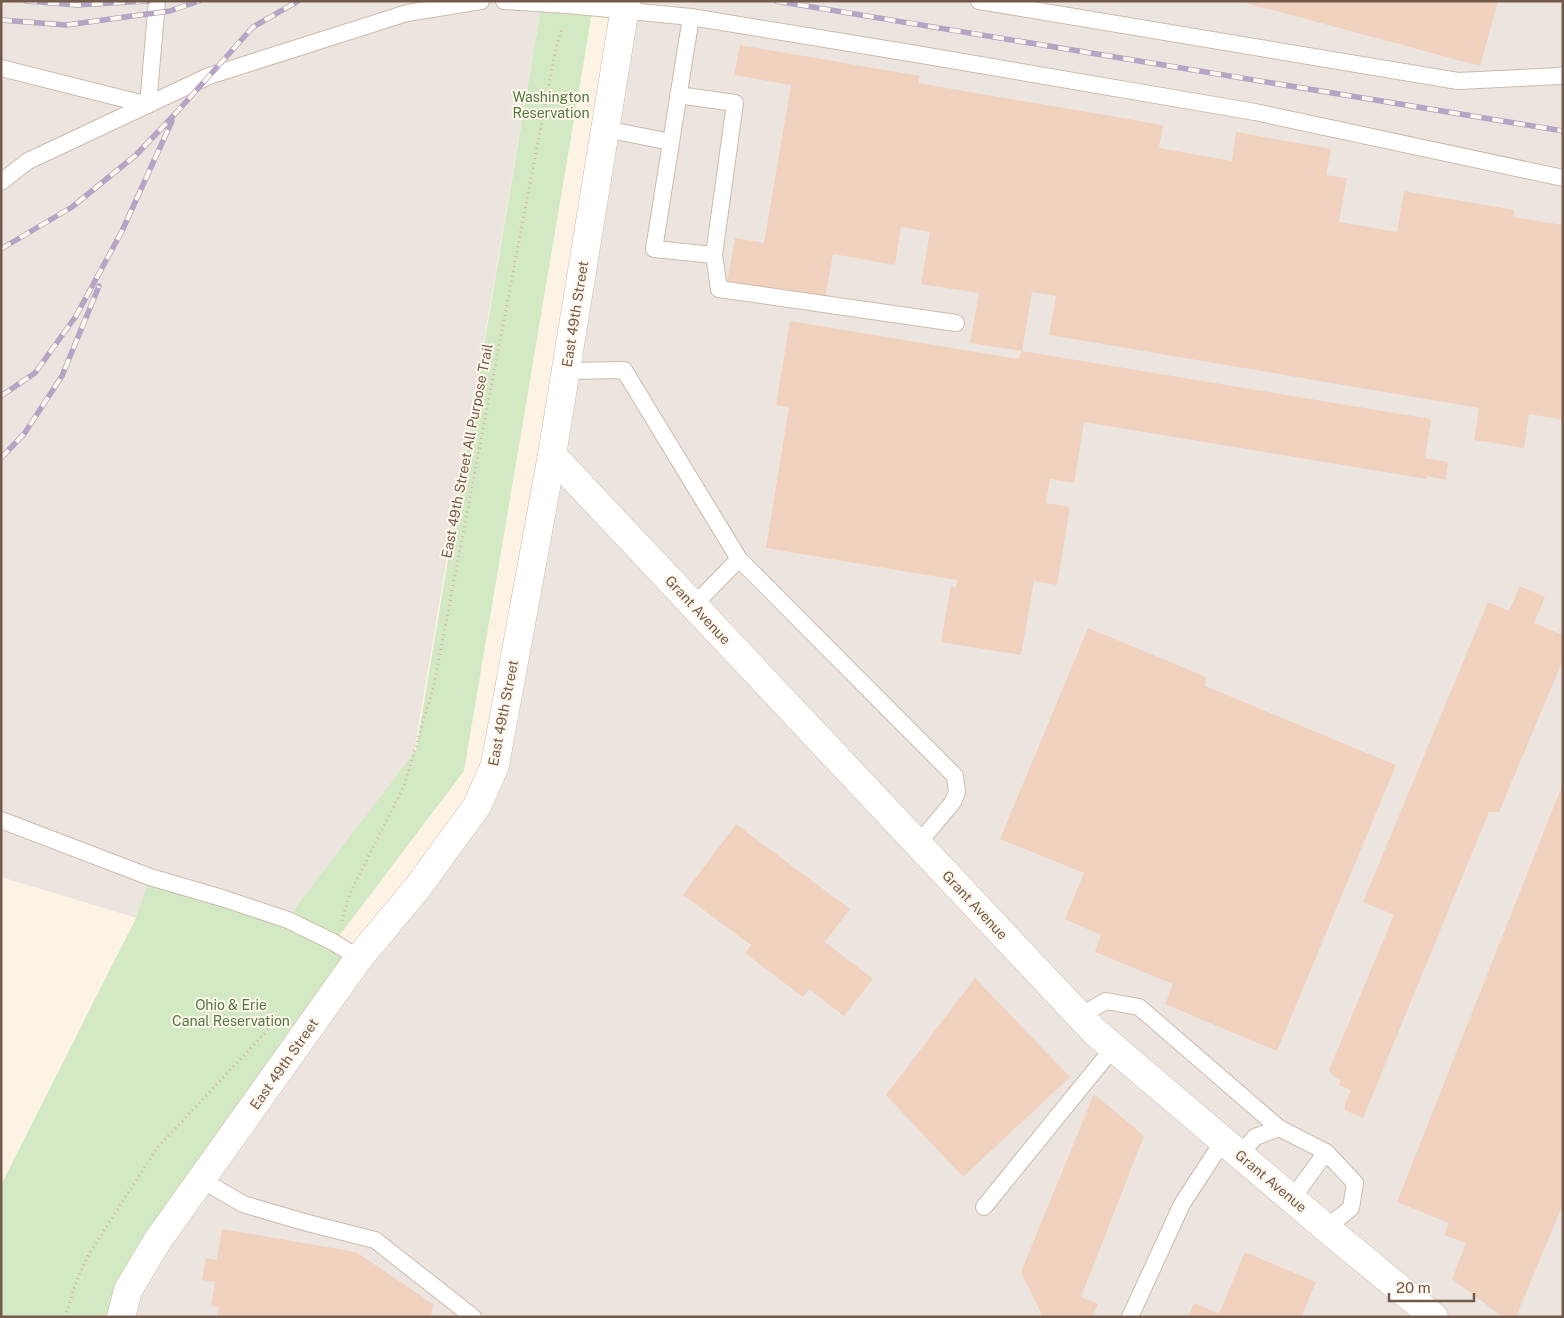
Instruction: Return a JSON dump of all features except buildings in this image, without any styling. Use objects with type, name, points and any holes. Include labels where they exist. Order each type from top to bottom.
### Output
[{"type":"street","name":"East 49th Street","points":[[121,1317],[128,1290],[158,1240],[359,958],[418,886],[476,806],[495,765],[552,455],[625,6]]},
{"type":"street","name":"Grant Avenue","points":[[552,455],[1094,1031],[1434,1317]]},
{"type":"lane","points":[[148,104],[157,1]]},
{"type":"lane","points":[[1,182],[28,161],[209,76],[407,13],[481,1]]},
{"type":"lane","points":[[504,1],[625,6],[1255,112],[1563,178]]},
{"type":"lane","points":[[979,1],[1458,81],[1563,75]]},
{"type":"lane","points":[[691,18],[654,250],[714,256]]},
{"type":"lane","points":[[1,68],[148,104]]},
{"type":"lane","points":[[678,95],[735,102],[714,256],[719,289],[956,323]]},
{"type":"lane","points":[[605,129],[671,142]]},
{"type":"lane","points":[[566,371],[624,370],[739,559],[955,776],[957,792],[953,802],[918,844]]},
{"type":"lane","points":[[694,605],[739,559]]},
{"type":"lane","points":[[1,820],[150,877],[288,920],[333,942],[359,958]]},
{"type":"lane","points":[[1080,1016],[1106,1001],[1139,1007],[1280,1128],[1326,1152],[1355,1183],[1351,1208],[1326,1228]]},
{"type":"lane","points":[[984,1207],[1113,1048]]},
{"type":"lane","points":[[1130,1317],[1182,1204],[1232,1148],[1280,1128]]},
{"type":"lane","points":[[1292,1199],[1326,1152]]},
{"type":"lane","points":[[202,1180],[243,1204],[375,1240],[473,1317]]},
{"type":"path","name":"East 49th Street All Purpose Trail","points":[[350,892],[404,786],[434,685],[556,48],[568,5]]},
{"type":"path","points":[[66,1317],[78,1277],[89,1254],[157,1148],[282,1014]]},
{"type":"shaded area","points":[[1,1],[542,1],[413,757],[262,954],[1,877]]},
{"type":"shaded area","points":[[627,1],[1563,1],[1563,1317],[121,1317],[476,806]]},
{"type":"green space","points":[[542,1],[594,1],[464,771],[333,944],[359,958],[121,1317],[1,1317],[1,1185],[136,918],[150,877],[287,919],[416,750]]},
{"type":"railway","points":[[26,1],[77,5],[148,1]]},
{"type":"railway","points":[[1,20],[66,25],[170,11],[199,1]]},
{"type":"railway","points":[[1,249],[72,207],[136,155],[253,27],[298,1]]},
{"type":"railway","points":[[776,1],[1563,131]]},
{"type":"railway","points":[[1,396],[35,373],[76,316],[122,231],[172,121]]},
{"type":"railway","points":[[1,458],[24,434],[62,376],[99,286]]},
{"type":"park label","name":"Washington Reservation","points":[[551,105]]},
{"type":"park label","name":"Ohio & Erie Canal Reservation","points":[[231,1014]]}]
